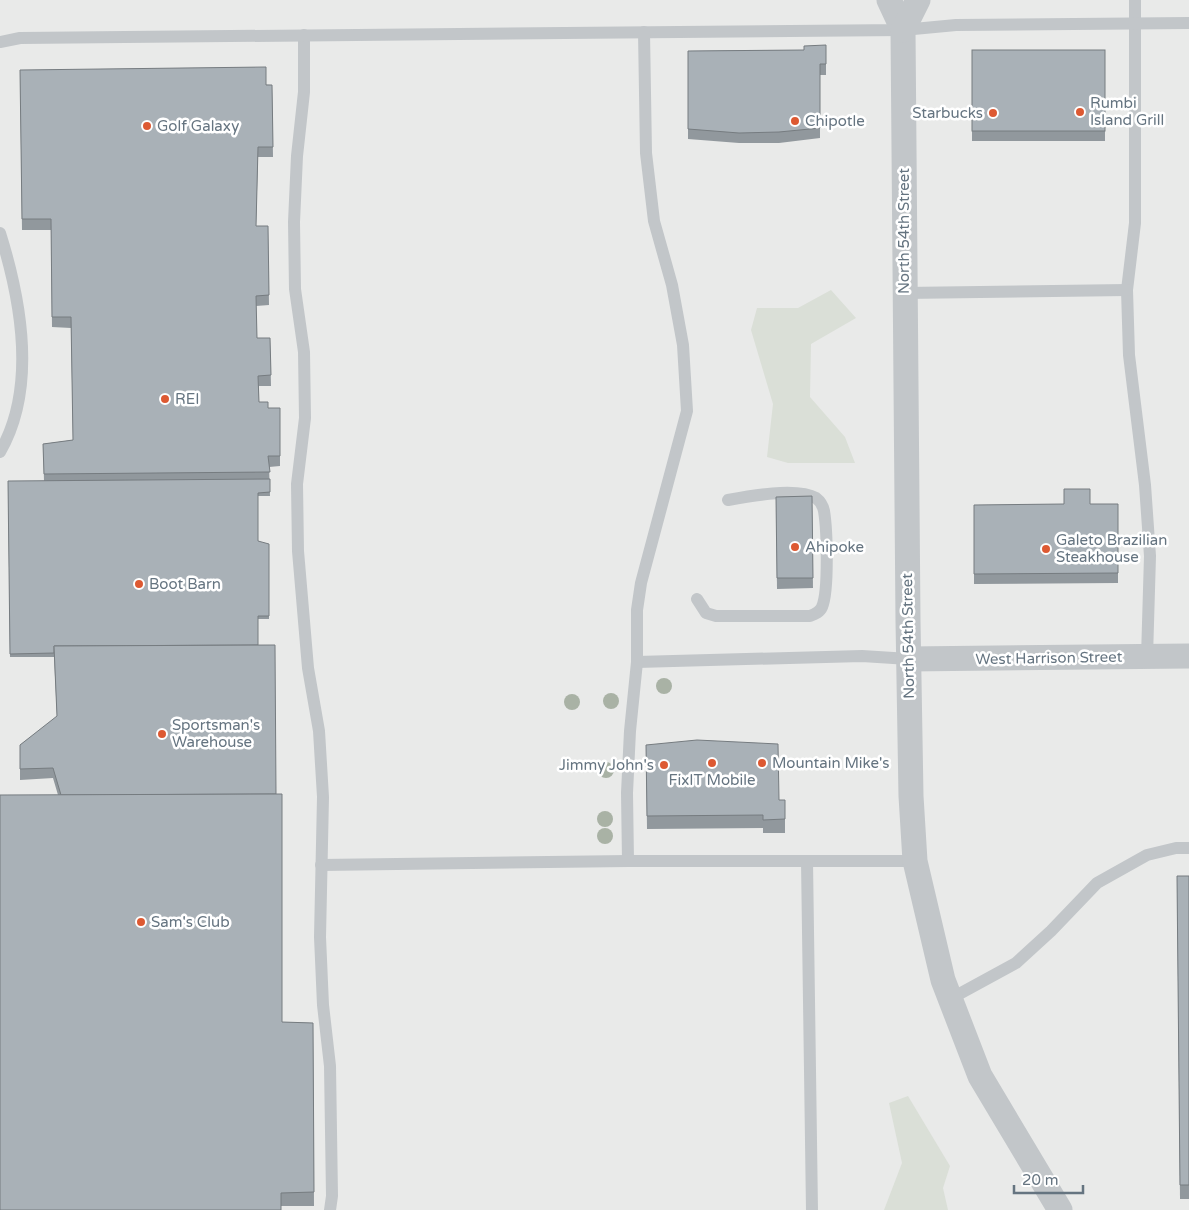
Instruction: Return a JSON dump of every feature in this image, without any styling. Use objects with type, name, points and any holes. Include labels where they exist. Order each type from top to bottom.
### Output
[{"type":"street","name":"North 54th Street","points":[[889,0],[903,30],[904,293],[911,796],[916,861],[943,980],[980,1076],[1060,1210]]},
{"type":"street","name":"North 54th Street","points":[[903,30],[918,0]]},
{"type":"street","name":"West Harrison Street","points":[[909,659],[1189,656]]},
{"type":"lane","points":[[1135,0],[1135,223],[1127,290],[1129,355],[1145,485],[1150,556],[1147,657]]},
{"type":"lane","points":[[0,42],[20,38],[903,30],[956,25],[1189,23]]},
{"type":"lane","points":[[628,861],[627,793],[630,731],[637,662],[637,610],[642,583],[687,411],[683,345],[672,285],[654,221],[646,153],[644,32]]},
{"type":"lane","points":[[304,35],[304,92],[297,156],[294,222],[295,289],[304,352],[305,418],[296,484],[298,551],[308,668],[319,731],[323,797],[320,937],[323,1005],[330,1066],[332,1196],[330,1210]]},
{"type":"lane","points":[[0,234],[13,275],[22,358],[18,400],[10,435],[0,452]]},
{"type":"lane","points":[[904,293],[1127,290]]},
{"type":"lane","points":[[697,599],[706,613],[716,616],[810,616],[822,608],[825,596],[826,541],[824,509],[820,502],[808,496],[786,494],[761,494],[728,500]]},
{"type":"lane","points":[[637,662],[862,656],[909,659]]},
{"type":"lane","points":[[950,999],[1016,963],[1051,931],[1097,883],[1147,855],[1176,848],[1189,848]]},
{"type":"lane","points":[[321,865],[628,861],[916,861]]},
{"type":"lane","points":[[807,861],[812,1210]]},
{"type":"shaded area","points":[[0,0],[1189,0],[1189,1210],[0,1210]]},
{"type":"shaded area","points":[[831,290],[856,318],[811,344],[810,397],[845,437],[855,463],[788,463],[767,457],[773,404],[751,330],[757,308],[798,308]]},
{"type":"shaded area","points":[[908,1096],[950,1166],[943,1188],[948,1210],[884,1210],[902,1163],[889,1103]]},
{"type":"building","points":[[826,45],[826,64],[820,64],[820,128],[739,133],[688,129],[688,51],[804,50],[804,46]]},
{"type":"building","points":[[972,50],[1105,50],[1105,131],[972,131]]},
{"type":"building","points":[[266,67],[266,85],[272,85],[273,147],[258,147],[256,226],[268,226],[269,295],[256,296],[257,338],[270,338],[271,375],[258,376],[259,402],[268,402],[268,408],[280,408],[280,456],[268,456],[270,472],[44,474],[43,444],[73,440],[71,317],[52,317],[51,219],[22,219],[20,70]]},
{"type":"building","name":"Boot Barn","points":[[270,479],[270,492],[258,493],[258,541],[269,544],[269,616],[258,616],[258,645],[54,646],[54,653],[10,654],[8,481]]},
{"type":"building","name":"Galeto Brazilian Steakhouse","points":[[1064,489],[1090,489],[1090,504],[1118,504],[1118,573],[974,574],[974,505],[1064,504]]},
{"type":"building","name":"Ahipoke","points":[[812,496],[813,578],[777,578],[776,497]]},
{"type":"building","name":"Sportsman's Warehouse","points":[[275,645],[276,794],[61,795],[53,768],[20,769],[20,745],[57,716],[54,646]]},
{"type":"building","points":[[697,740],[778,744],[779,800],[785,800],[785,819],[763,820],[763,815],[647,816],[646,745]]},
{"type":"building","name":"Sam's Club","points":[[282,794],[282,1022],[313,1023],[314,1192],[281,1193],[281,1210],[0,1210],[0,795]]},
{"type":"building","points":[[1177,876],[1189,876],[1189,1185],[1180,1185]]},
{"type":"place","name":"Rumbi Island Grill","points":[[1080,112]]},
{"type":"place","name":"Starbucks","points":[[993,113]]},
{"type":"place","name":"Chipotle","points":[[795,121]]},
{"type":"place","name":"Golf Galaxy","points":[[147,126]]},
{"type":"place","name":"REI","points":[[165,399]]},
{"type":"place","name":"Ahipoke","points":[[795,547]]},
{"type":"place","name":"Galeto Brazilian Steakhouse","points":[[1046,549]]},
{"type":"place","name":"Boot Barn","points":[[139,584]]},
{"type":"place","name":"Sportsman's Warehouse","points":[[162,734]]},
{"type":"place","name":"FixIT Mobile","points":[[712,763]]},
{"type":"place","name":"Mountain Mike's","points":[[762,763]]},
{"type":"place","name":"Jimmy John's","points":[[664,765]]},
{"type":"place","name":"Sam's Club","points":[[141,922]]}]
